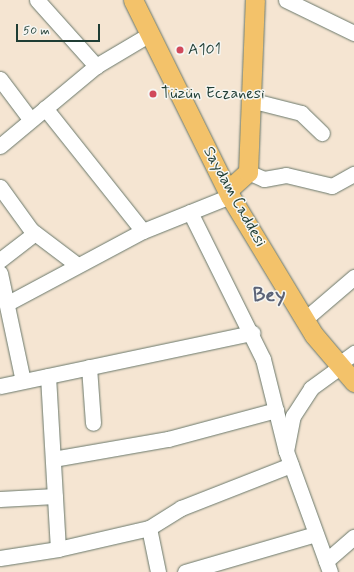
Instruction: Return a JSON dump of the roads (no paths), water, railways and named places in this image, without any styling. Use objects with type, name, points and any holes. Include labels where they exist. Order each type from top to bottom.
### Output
[{"type":"main road","name":"Saydam Caddesi","points":[[133,0],[229,193],[305,319],[345,361],[354,382]]},
{"type":"main road","points":[[229,193],[248,172],[255,0]]},
{"type":"street","points":[[37,0],[96,66]]},
{"type":"street","points":[[286,0],[354,32]]},
{"type":"street","points":[[0,146],[30,119],[96,66],[150,34]]},
{"type":"street","points":[[0,78],[30,119]]},
{"type":"street","points":[[250,100],[301,113],[322,133]]},
{"type":"street","points":[[45,108],[143,231]]},
{"type":"street","points":[[248,172],[264,179],[286,175],[332,186],[354,174]]},
{"type":"street","points":[[0,187],[35,233],[76,264]]},
{"type":"street","points":[[8,302],[76,264],[143,231],[190,212],[229,193]]},
{"type":"street","points":[[190,212],[252,333],[263,359],[288,458],[328,567],[354,538]]},
{"type":"street","points":[[0,260],[35,233]]},
{"type":"street","points":[[0,273],[8,302],[23,381]]},
{"type":"street","points":[[305,319],[354,277]]},
{"type":"street","points":[[0,386],[252,333]]},
{"type":"street","points":[[288,458],[293,416],[311,388],[345,361]]},
{"type":"street","points":[[89,367],[93,423]]},
{"type":"street","points":[[48,376],[58,549]]},
{"type":"street","points":[[53,459],[168,439],[276,410]]},
{"type":"street","points":[[0,558],[58,549],[149,528],[182,508],[288,458]]},
{"type":"street","points":[[0,500],[55,496]]},
{"type":"street","points":[[149,528],[158,572]]},
{"type":"street","points":[[185,572],[316,534]]},
{"type":"place","name":"A101","points":[[180,50]]},
{"type":"place","name":"Tüzün Eczanesi","points":[[153,94]]},
{"type":"district","name":"Bey","points":[[269,295]]}]
